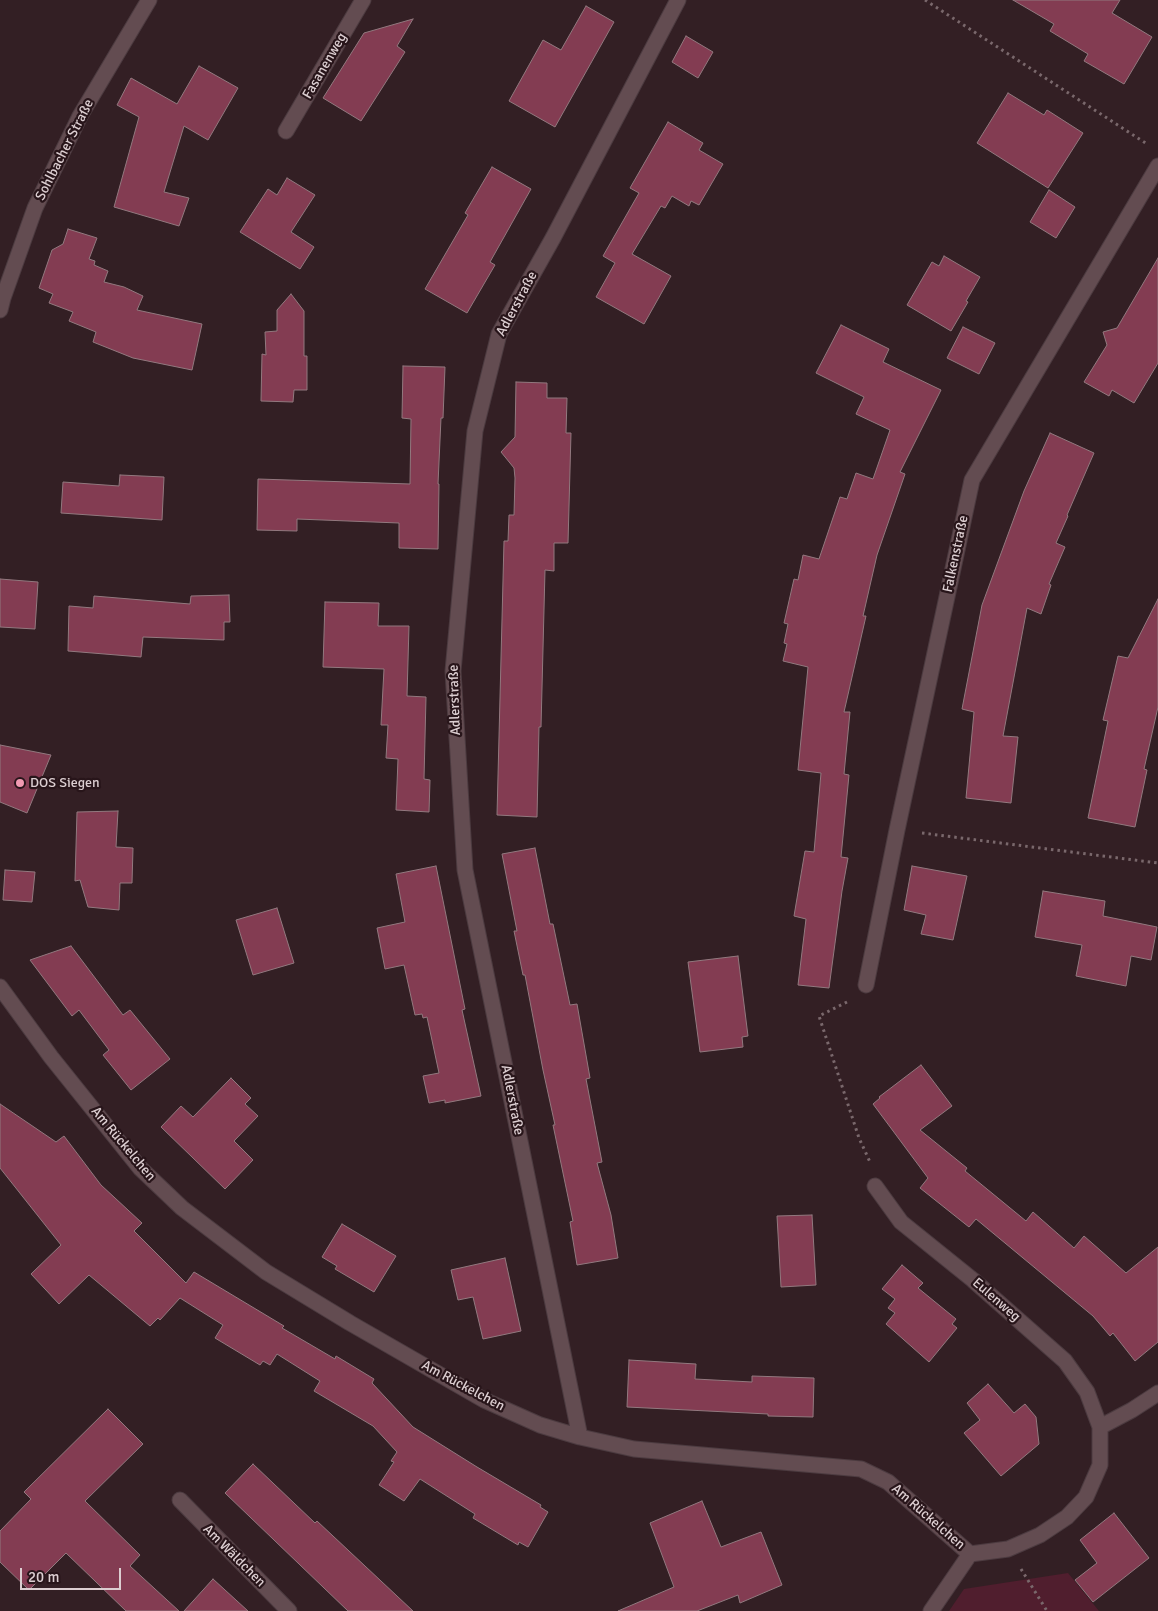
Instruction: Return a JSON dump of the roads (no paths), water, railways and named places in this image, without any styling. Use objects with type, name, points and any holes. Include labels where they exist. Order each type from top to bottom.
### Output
[{"type":"street","name":"Sohlbacher Straße","points":[[0,310],[2,298],[35,208],[80,116],[150,0]]},
{"type":"street","name":"Fasanenweg","points":[[286,131],[363,0]]},
{"type":"street","name":"Adlerstraße","points":[[580,1437],[465,870],[452,671],[474,431],[499,334],[553,238],[678,0]]},
{"type":"street","name":"Falkenstraße","points":[[866,985],[897,830],[972,480],[1158,166]]},
{"type":"street","name":"Am Rückelchen","points":[[0,987],[51,1057],[140,1168],[182,1208],[266,1272],[484,1400],[540,1425],[634,1450],[861,1469],[888,1482],[970,1554],[931,1611]]},
{"type":"street","name":"Eulenweg","points":[[875,1186],[901,1222],[973,1280],[1066,1361],[1087,1392],[1100,1427],[1100,1465],[1086,1497],[1067,1517],[1040,1535],[1008,1550],[970,1554]]},
{"type":"street","points":[[1100,1427],[1132,1410],[1158,1393]]},
{"type":"street","name":"Am Wäldchen","points":[[180,1500],[288,1611]]},
{"type":"place","name":"DOS Siegen","points":[[20,783]]}]
